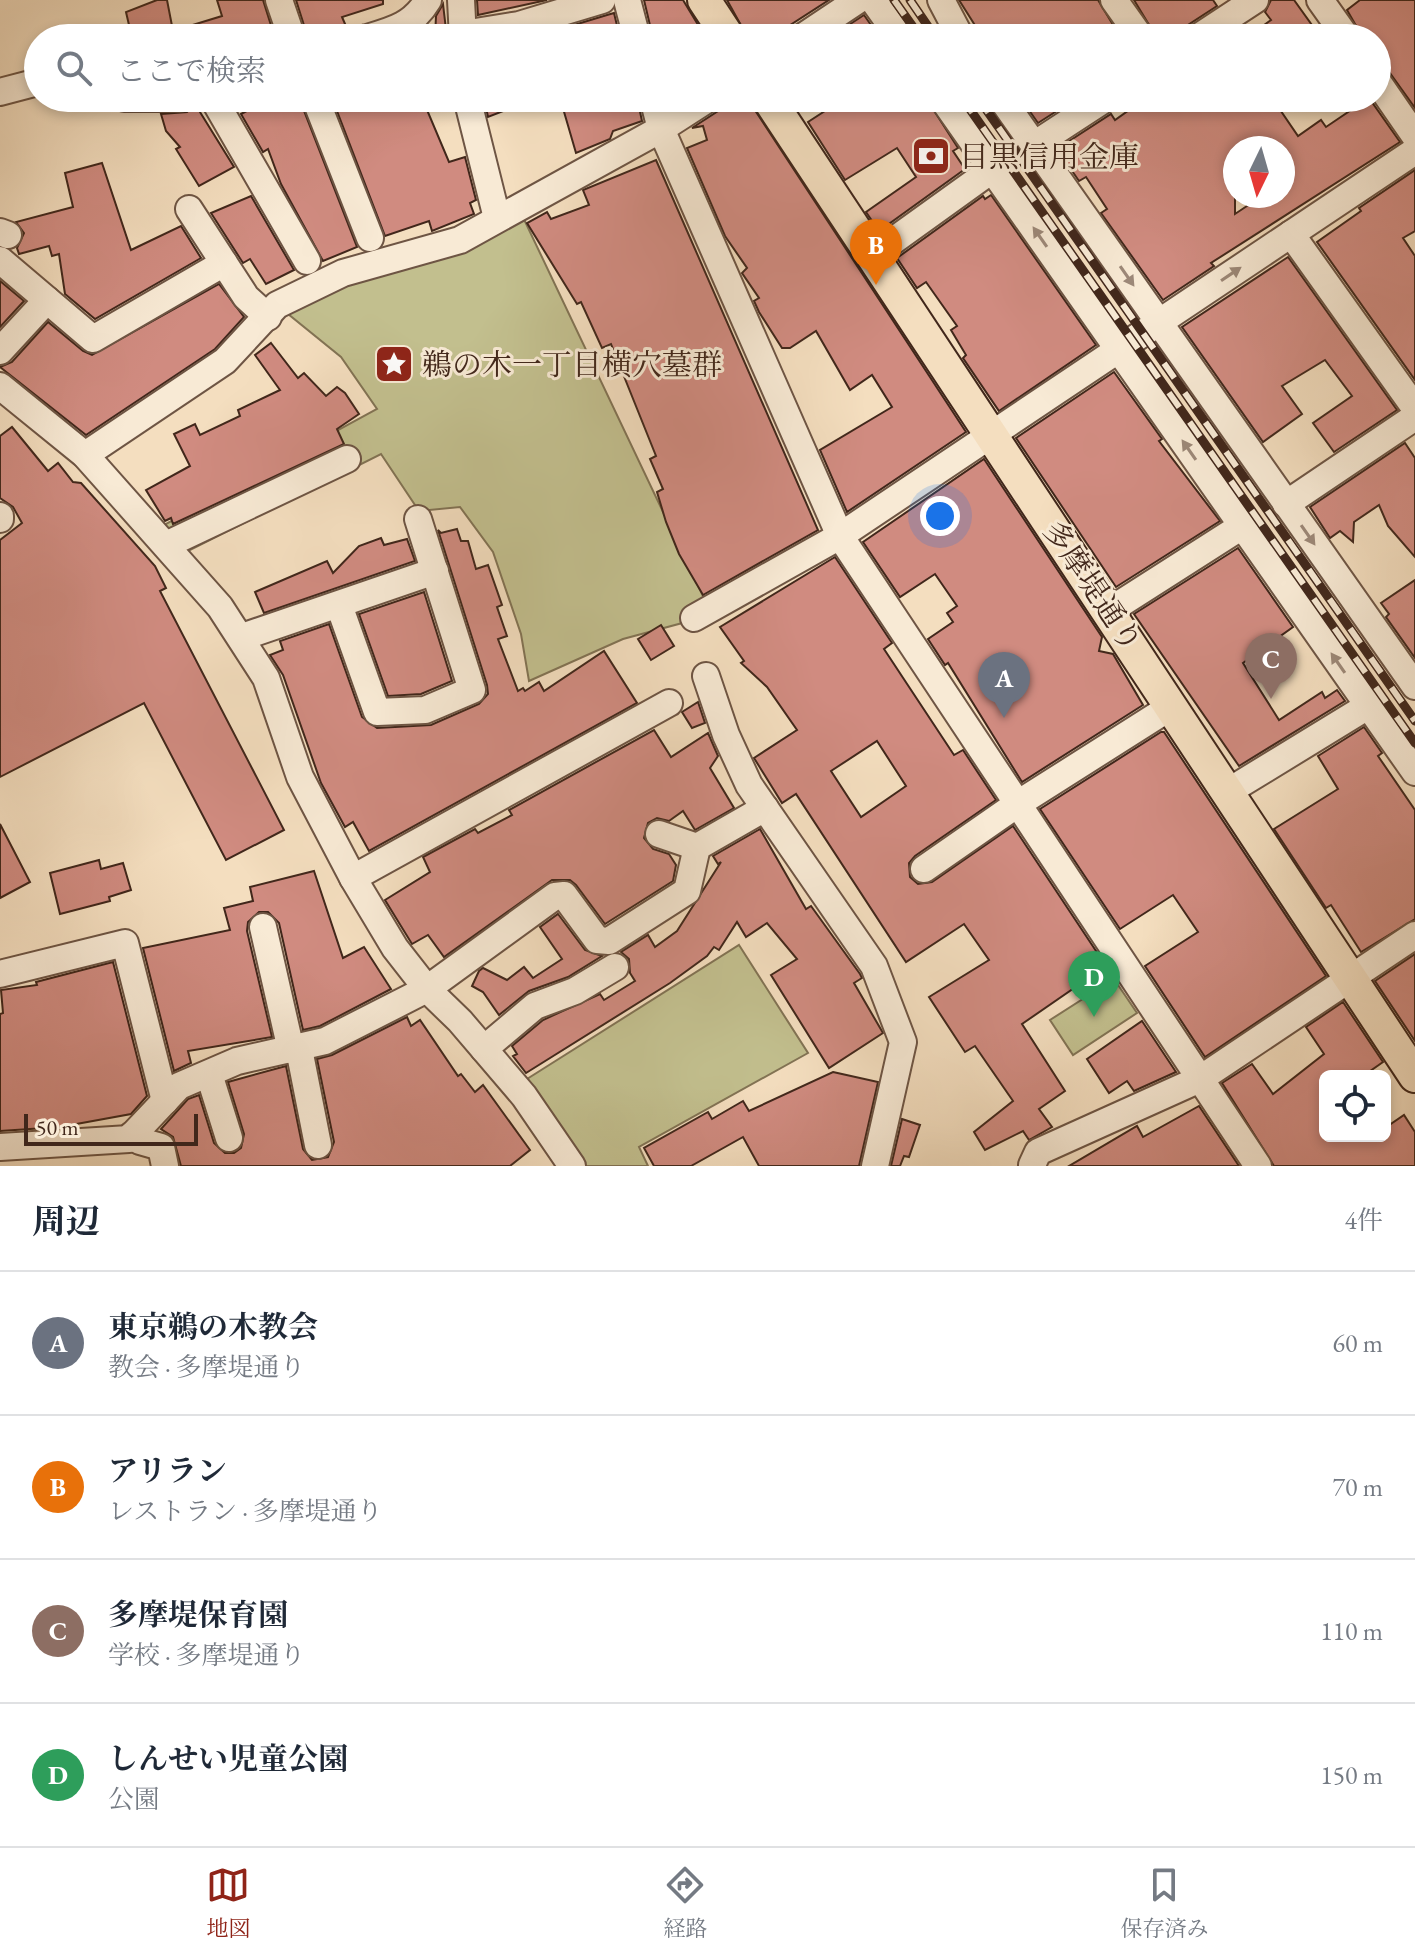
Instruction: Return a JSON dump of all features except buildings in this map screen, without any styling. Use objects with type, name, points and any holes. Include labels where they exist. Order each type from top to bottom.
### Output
[{"type":"main road","points":[[704,0],[720,24]]},
{"type":"main road","name":"多摩堤通り","points":[[777,112],[1415,1076]]},
{"type":"street","points":[[279,0],[287,24]]},
{"type":"street","points":[[407,24],[419,15],[428,0]]},
{"type":"street","points":[[461,0],[462,24]]},
{"type":"street","points":[[522,24],[602,0]]},
{"type":"street","points":[[627,0],[633,24]]},
{"type":"street","points":[[822,24],[858,0]]},
{"type":"street","points":[[873,0],[890,24]]},
{"type":"street","points":[[941,0],[954,24]]},
{"type":"street","points":[[1114,0],[1131,24]]},
{"type":"street","points":[[1218,24],[1255,0]]},
{"type":"street","points":[[1320,0],[1337,24]]},
{"type":"street","points":[[0,92],[24,86]]},
{"type":"street","points":[[1391,101],[1415,136]]},
{"type":"street","points":[[221,112],[307,261]]},
{"type":"street","points":[[320,112],[370,238]]},
{"type":"street","points":[[470,112],[497,218]]},
{"type":"street","points":[[657,112],[661,129],[840,536],[1258,1166]]},
{"type":"street","points":[[85,455],[225,361],[277,305],[370,264],[460,240],[687,112]]},
{"type":"street","points":[[952,112],[1415,772]]},
{"type":"street","points":[[1011,112],[1151,328],[1286,504],[1413,680]]},
{"type":"street","points":[[1034,145],[1085,112]]},
{"type":"street","points":[[694,618],[840,536],[1415,151]]},
{"type":"street","points":[[872,256],[993,169]]},
{"type":"street","points":[[189,209],[246,297],[268,317]]},
{"type":"street","points":[[1291,234],[1415,408]]},
{"type":"street","points":[[3,242],[47,300],[93,339],[224,263]]},
{"type":"street","points":[[0,351],[47,300]]},
{"type":"street","points":[[0,386],[85,455],[166,545],[242,637],[266,678],[300,777],[353,878],[395,948],[427,989],[524,1096],[572,1166]]},
{"type":"street","points":[[1286,504],[1415,417]]},
{"type":"street","points":[[166,545],[347,459]]},
{"type":"street","points":[[339,605],[377,712],[425,710],[472,690],[418,519]]},
{"type":"street","points":[[1109,611],[1242,526]]},
{"type":"street","points":[[242,637],[435,571]]},
{"type":"street","points":[[706,676],[726,735],[749,785],[874,966],[903,1042],[875,1166]]},
{"type":"street","points":[[353,878],[669,703]]},
{"type":"street","points":[[924,869],[1016,805],[1172,706]]},
{"type":"street","points":[[1229,791],[1368,706]]},
{"type":"street","points":[[0,1147],[129,1139],[179,1086],[237,1061],[325,1041],[427,989],[555,896],[564,895],[597,940],[609,941],[687,891],[697,847],[765,808]]},
{"type":"street","points":[[659,834],[697,847]]},
{"type":"street","points":[[263,927],[318,1145]]},
{"type":"street","points":[[1031,1166],[1038,1152],[1200,1079],[1415,935]]},
{"type":"street","points":[[0,974],[125,943],[165,1101]]},
{"type":"street","points":[[484,1049],[535,1006],[575,991],[615,967]]},
{"type":"street","points":[[209,1074],[229,1138]]},
{"type":"street","points":[[132,1135],[140,1141],[161,1147],[165,1166]]},
{"type":"shaded area","points":[[521,213],[712,615],[623,639],[529,681],[521,634],[493,552],[460,507],[419,511],[381,454],[186,552],[164,525],[377,409],[341,357],[277,305]]},
{"type":"shaded area","points":[[739,945],[808,1053],[639,1147],[648,1166],[582,1166],[527,1079]]},
{"type":"shaded area","points":[[1114,979],[1137,1013],[1073,1055],[1050,1020]]},
{"type":"railway","points":[[894,0],[911,24]]},
{"type":"railway","points":[[910,0],[926,24]]},
{"type":"railway","points":[[972,112],[1415,743]]},
{"type":"railway","points":[[988,112],[1415,721]]},
{"type":"place","name":"目黒信用金庫","points":[[931,156]]},
{"type":"place","name":"アリラン","points":[[876,285]]},
{"type":"place","name":"鵜の木一丁目横穴墓群","points":[[394,364]]},
{"type":"place","name":"多摩堤保育園","points":[[1271,699]]},
{"type":"place","name":"東京鵜の木教会","points":[[1004,718]]},
{"type":"place","name":"しんせい児童公園","points":[[1094,1017]]}]
